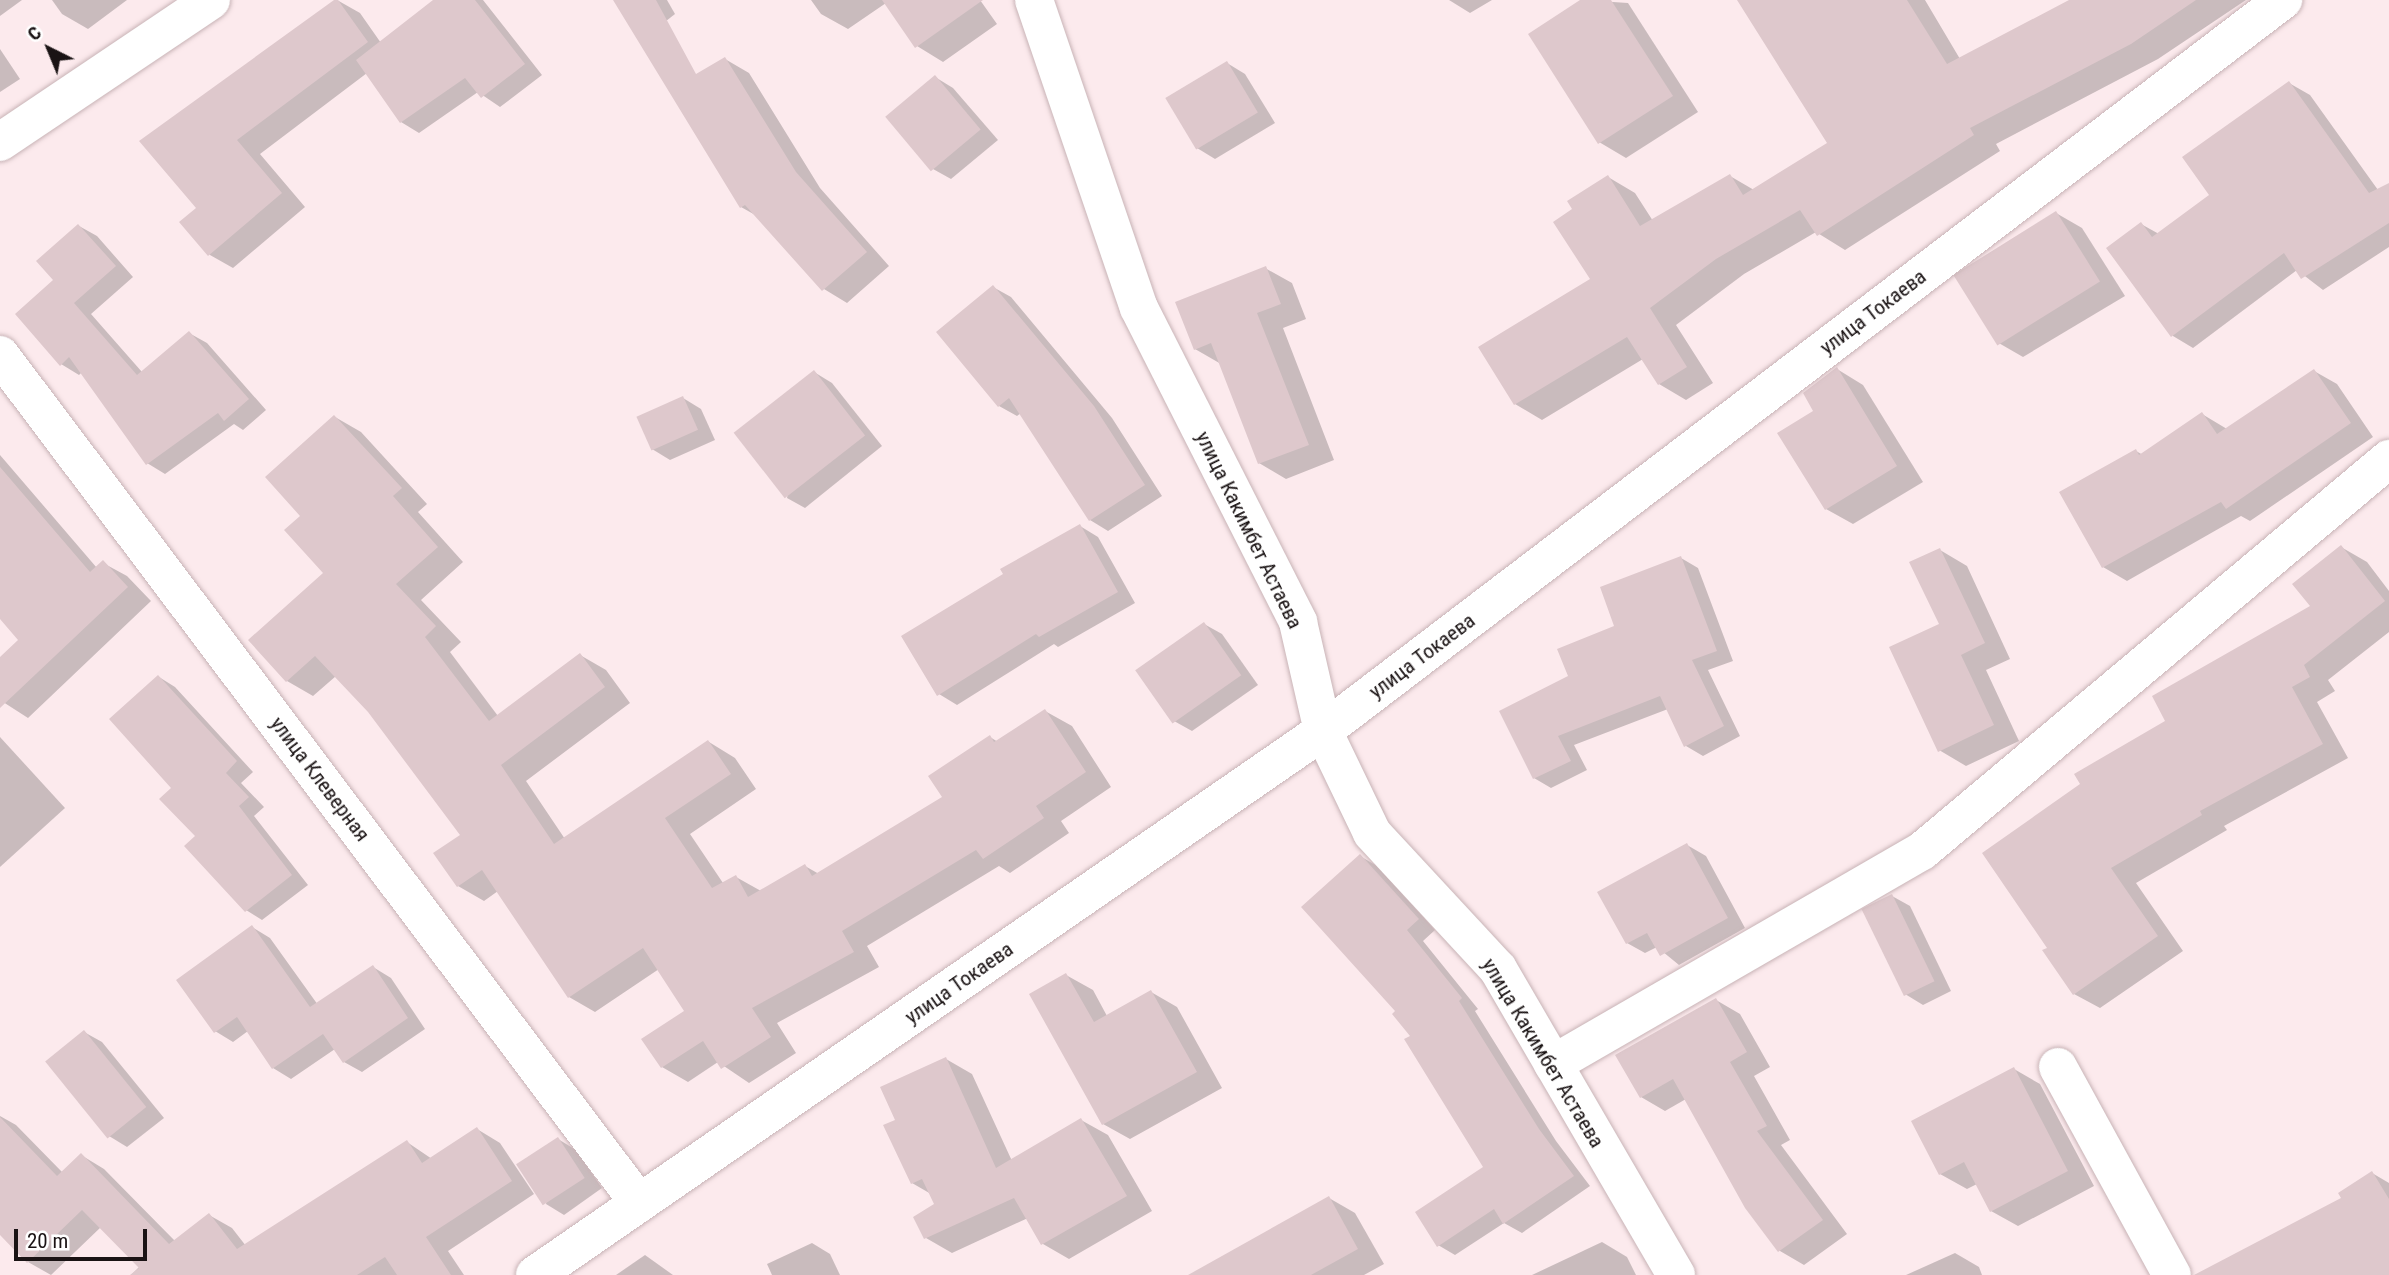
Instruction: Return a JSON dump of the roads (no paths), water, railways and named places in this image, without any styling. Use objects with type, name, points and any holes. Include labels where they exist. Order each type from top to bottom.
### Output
[{"type":"street","points":[[0,142],[211,0]]},
{"type":"street","name":"улица Какимбет Астаева","points":[[1034,0],[1139,308],[1298,622],[1323,731],[1372,833],[1498,969],[1676,1275]]},
{"type":"street","name":"улица Токаева","points":[[535,1275],[1323,731],[2283,0]]},
{"type":"street","name":"улица Клеверная","points":[[0,355],[639,1203]]},
{"type":"street","points":[[1553,1064],[1922,851],[2389,459]]},
{"type":"street","points":[[2057,1066],[2172,1275]]}]
